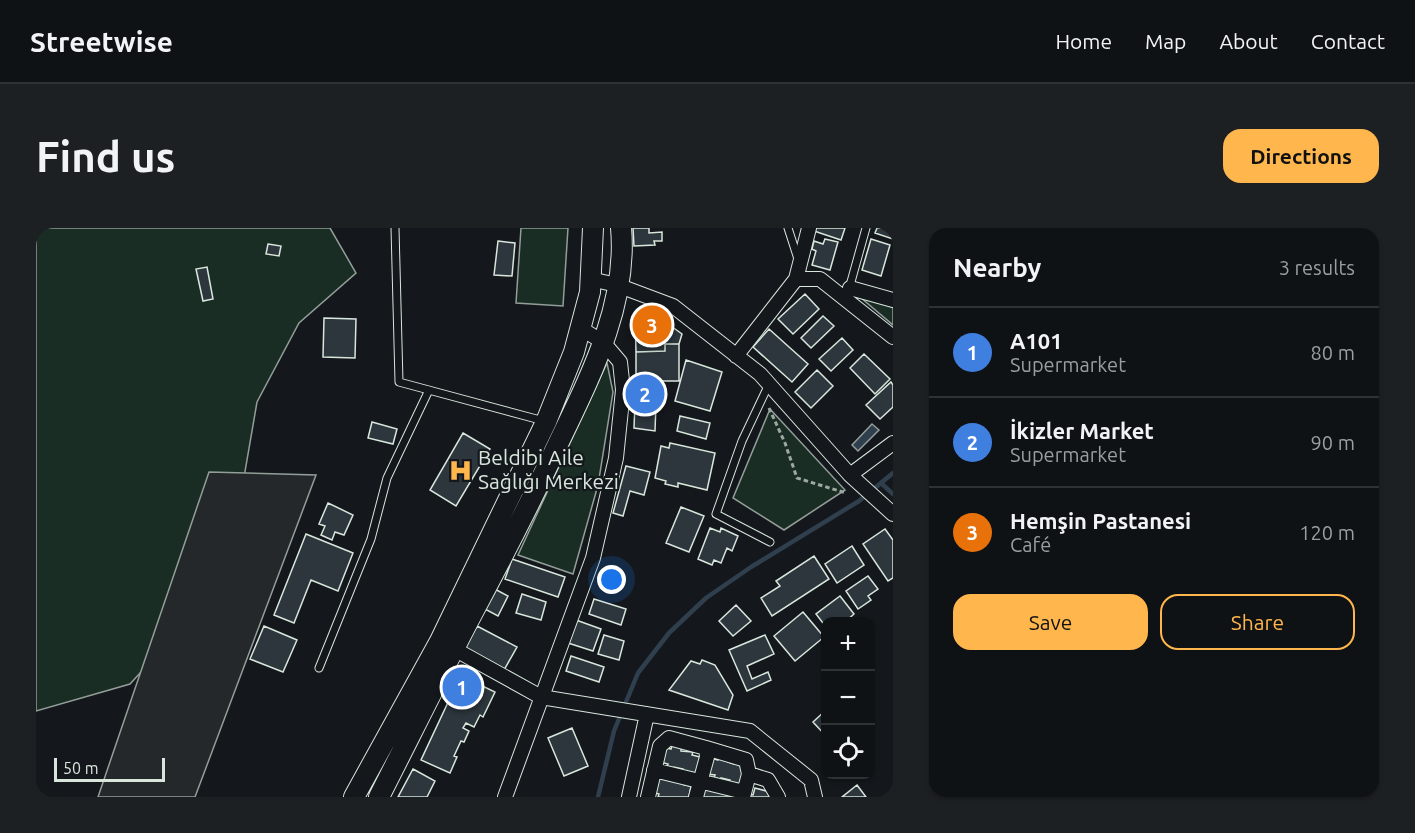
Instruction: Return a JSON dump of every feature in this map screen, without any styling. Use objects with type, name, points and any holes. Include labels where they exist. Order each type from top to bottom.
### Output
[{"type":"street","points":[[379,797],[546,422],[574,352],[590,292],[593,228]]},
{"type":"street","points":[[354,797],[524,517],[596,365],[611,318],[623,252],[621,228]]},
{"type":"street","points":[[736,356],[796,279],[810,228]]},
{"type":"street","points":[[590,279],[617,285],[673,306],[760,374],[766,390],[850,475],[892,513]]},
{"type":"street","points":[[796,279],[820,279],[846,292],[893,300]]},
{"type":"street","points":[[846,292],[893,337]]},
{"type":"street","points":[[505,797],[593,558],[616,458],[623,390],[620,362],[603,342],[580,328]]},
{"type":"street","points":[[850,475],[893,443]]},
{"type":"street","points":[[447,645],[541,697],[750,731],[811,780],[815,797]]},
{"type":"street","points":[[629,797],[646,714]]},
{"type":"street","points":[[648,797],[654,770],[660,746],[669,738],[746,760],[749,774],[744,795],[654,770]]},
{"type":"street","points":[[696,797],[708,757],[706,748]]},
{"type":"street","points":[[749,774],[768,780],[778,797]]},
{"type":"lane","points":[[395,228],[399,382],[546,422]]},
{"type":"lane","points":[[788,228],[800,264]]},
{"type":"lane","points":[[846,292],[866,228]]},
{"type":"lane","points":[[319,668],[371,539],[387,477],[429,390]]},
{"type":"lane","points":[[766,390],[742,441],[716,514],[770,542]]},
{"type":"path","points":[[766,390],[797,478],[846,493]]},
{"type":"green space","points":[[36,228],[330,228],[356,273],[299,323],[257,402],[233,541],[171,639],[130,684],[36,711]]},
{"type":"green space","points":[[521,228],[568,228],[563,306],[516,303]]},
{"type":"green space","points":[[854,292],[893,306],[893,325]]},
{"type":"green space","points":[[607,363],[613,392],[598,485],[573,574],[518,555]]},
{"type":"green space","points":[[770,409],[845,490],[784,530],[733,498]]},
{"type":"shaded area","points":[[209,472],[316,475],[195,797],[98,797]]},
{"type":"water","points":[[872,424],[879,430],[858,451],[852,445]]},
{"type":"building","points":[[633,228],[649,228],[649,233],[662,232],[662,241],[654,241],[655,245],[634,246]]},
{"type":"building","points":[[815,228],[845,228],[841,240],[814,231]]},
{"type":"building","points":[[877,228],[893,228],[893,239],[875,233]]},
{"type":"building","points":[[825,239],[838,242],[830,270],[812,265],[816,251],[812,249],[814,241],[823,244]]},
{"type":"building","points":[[871,239],[890,245],[881,276],[862,270]]},
{"type":"building","points":[[498,241],[515,243],[512,276],[494,275]]},
{"type":"building","points":[[268,244],[281,246],[279,256],[266,254]]},
{"type":"building","points":[[207,267],[213,299],[203,301],[196,269]]},
{"type":"building","points":[[805,294],[819,309],[793,334],[778,319]]},
{"type":"building","points":[[635,315],[657,316],[682,334],[679,344],[665,344],[665,351],[636,352]]},
{"type":"building","points":[[823,316],[834,326],[811,348],[801,338]]},
{"type":"building","points":[[324,318],[356,319],[355,358],[323,357]]},
{"type":"building","points":[[769,329],[808,364],[792,382],[753,347]]},
{"type":"building","points":[[842,338],[853,350],[831,371],[819,359]]},
{"type":"building","points":[[665,344],[679,344],[679,381],[636,381],[636,352],[665,351]]},
{"type":"building","points":[[864,354],[890,379],[875,394],[850,368]]},
{"type":"building","points":[[686,360],[722,372],[710,411],[675,401]]},
{"type":"building","points":[[817,370],[833,386],[811,408],[795,392]]},
{"type":"building","points":[[891,382],[893,407],[880,419],[866,405]]},
{"type":"building","points":[[631,384],[661,386],[659,405],[629,403]]},
{"type":"building","points":[[635,403],[656,404],[655,431],[634,428]]},
{"type":"building","points":[[680,416],[710,423],[706,439],[677,431]]},
{"type":"building","points":[[372,422],[397,429],[393,444],[368,438]]},
{"type":"building","name":"Beldibi Aile Sağlığı Merkezi","points":[[463,433],[490,449],[456,506],[430,490]]},
{"type":"building","points":[[670,443],[715,453],[707,490],[678,483],[678,487],[665,484],[666,481],[655,478],[661,446],[669,448]]},
{"type":"building","points":[[626,466],[650,472],[644,495],[630,491],[623,516],[613,513]]},
{"type":"building","points":[[328,503],[353,515],[344,535],[335,532],[332,540],[321,535],[325,526],[319,524]]},
{"type":"building","points":[[681,507],[704,516],[689,552],[666,543]]},
{"type":"building","points":[[710,528],[720,532],[721,528],[738,536],[732,551],[727,548],[721,563],[714,560],[712,565],[698,559]]},
{"type":"building","points":[[885,529],[893,540],[893,578],[888,581],[863,544]]},
{"type":"building","points":[[306,534],[353,553],[338,591],[311,580],[294,623],[274,615]]},
{"type":"building","points":[[852,546],[864,565],[837,583],[825,564]]},
{"type":"building","points":[[814,556],[829,579],[772,616],[761,598],[780,586],[776,581]]},
{"type":"building","points":[[512,559],[565,577],[558,597],[505,579]]},
{"type":"building","points":[[868,576],[878,589],[868,596],[871,600],[858,609],[846,591]]},
{"type":"building","points":[[491,587],[508,596],[498,616],[481,607]]},
{"type":"building","points":[[522,594],[546,602],[541,620],[516,613]]},
{"type":"building","points":[[840,596],[854,614],[851,617],[821,617],[821,620],[816,614]]},
{"type":"building","points":[[594,599],[626,609],[621,625],[589,614]]},
{"type":"building","points":[[736,605],[751,621],[733,636],[719,621]]},
{"type":"building","points":[[803,612],[821,633],[821,639],[795,661],[774,636]]},
{"type":"building","points":[[576,620],[601,629],[593,651],[568,643]]},
{"type":"building","points":[[264,626],[297,640],[283,672],[250,659]]},
{"type":"building","points":[[477,626],[517,647],[504,670],[464,649]]},
{"type":"building","points":[[604,635],[624,641],[619,660],[598,654]]},
{"type":"building","points":[[765,635],[774,654],[747,666],[752,679],[768,672],[771,680],[747,691],[729,650]]},
{"type":"building","points":[[571,656],[604,667],[599,682],[566,671]]},
{"type":"building","points":[[702,660],[715,665],[733,695],[728,710],[669,690],[691,661],[700,664]]},
{"type":"building","points":[[468,679],[495,692],[483,717],[480,715],[474,727],[466,723],[463,728],[469,731],[454,756],[457,757],[450,773],[421,760],[451,696],[458,700]]},
{"type":"building","points":[[821,715],[821,731],[813,722]]},
{"type":"building","points":[[572,728],[588,766],[564,776],[548,738]]},
{"type":"building","points":[[672,746],[681,748],[681,751],[693,752],[692,755],[700,757],[695,775],[681,775],[683,769],[674,767],[672,772],[666,770],[668,764],[660,762],[664,747],[671,749]]},
{"type":"building","points":[[719,757],[729,759],[728,762],[734,764],[735,761],[741,763],[740,766],[747,768],[743,786],[728,786],[730,780],[721,778],[720,783],[713,781],[715,775],[707,774],[711,758],[718,760]]},
{"type":"building","points":[[413,769],[435,781],[427,797],[398,797]]},
{"type":"building","points":[[656,777],[685,782],[684,785],[691,786],[689,797],[658,797],[659,794],[652,792]]},
{"type":"building","points":[[857,785],[866,797],[842,797]]},
{"type":"building","points":[[702,788],[732,793],[731,796],[735,797],[700,797]]},
{"type":"building","points":[[755,788],[770,792],[769,797],[747,797],[747,794],[753,795]]},
{"type":"waterway","points":[[598,797],[614,731],[638,673],[669,633],[706,598],[751,567],[859,501],[893,473]]},
{"type":"waterway","points":[[881,483],[893,494]]},
{"type":"place","name":"Hemşin Pastanesi","points":[[652,325]]},
{"type":"place","name":"İkizler Market","points":[[645,394]]},
{"type":"place","name":"Beldibi Aile Sağlığı Merkezi","points":[[460,470]]},
{"type":"place","name":"A101","points":[[462,687]]}]
